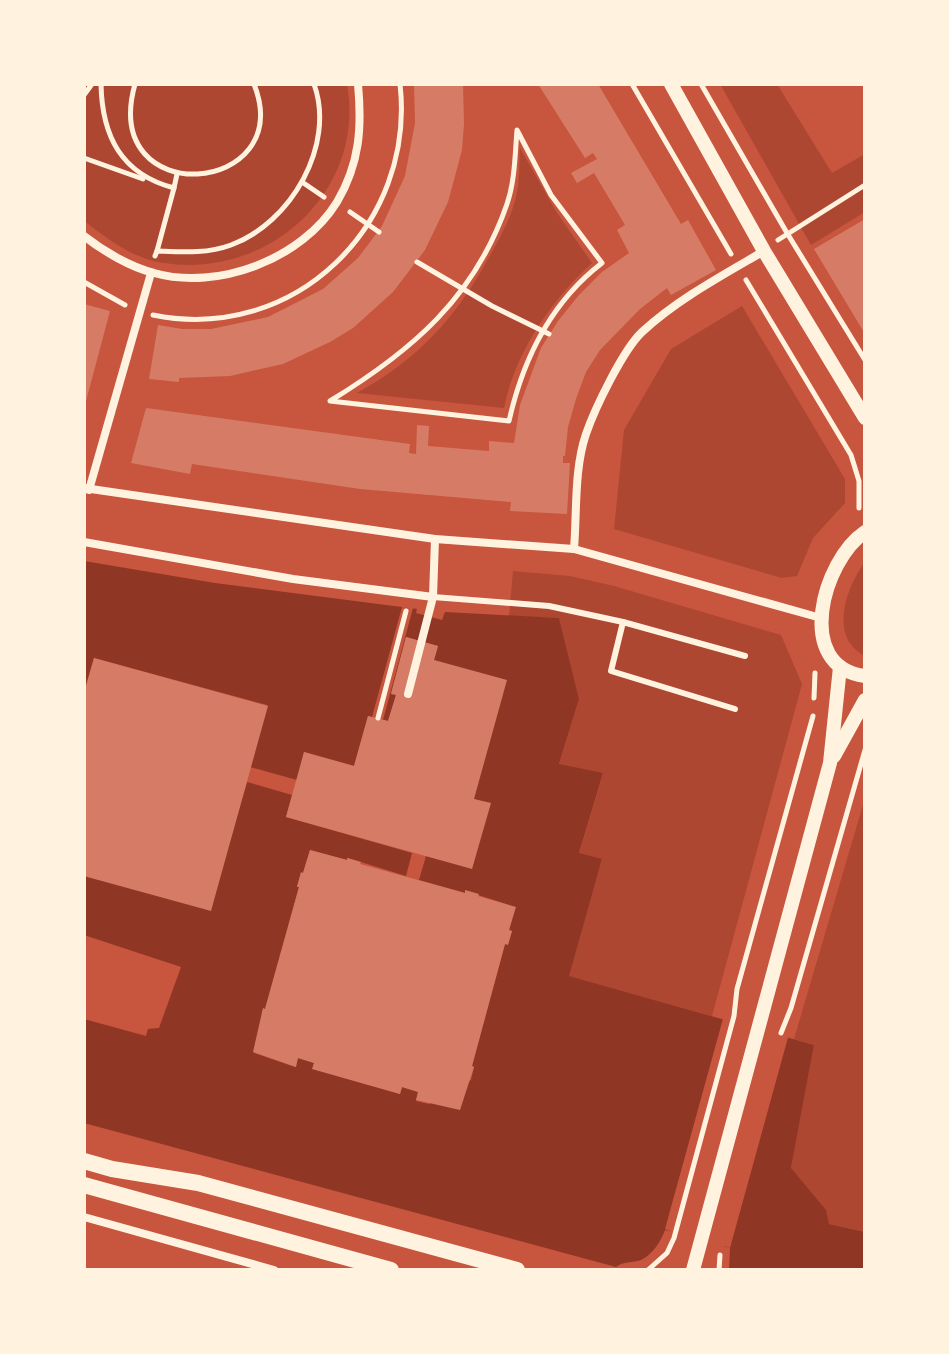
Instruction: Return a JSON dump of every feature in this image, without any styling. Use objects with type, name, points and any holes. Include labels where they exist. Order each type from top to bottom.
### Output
[{"type":"main road","points":[[84,1161],[112,1169],[198,1183],[517,1270]]},
{"type":"main road","points":[[84,1185],[391,1270]]},
{"type":"street","points":[[84,236],[151,273],[186,277],[217,276],[250,268],[286,252],[312,232],[336,203],[352,169],[362,124],[358,84]]},
{"type":"street","points":[[671,84],[764,251],[865,418]]},
{"type":"street","points":[[574,549],[579,471],[586,435],[619,365],[640,334],[677,305],[764,251]]},
{"type":"street","points":[[151,273],[86,489],[435,539],[574,549],[821,618]]},
{"type":"street","points":[[865,532],[857,537],[836,565],[826,588],[821,618],[830,656],[840,667],[865,676]]},
{"type":"street","points":[[408,694],[433,597],[435,539]]},
{"type":"street","points":[[84,542],[293,579],[433,597]]},
{"type":"street","points":[[693,1270],[830,763],[840,667]]},
{"type":"street","points":[[830,763],[865,700]]},
{"type":"street","points":[[84,1217],[249,1267],[274,1270]]},
{"type":"lane","points":[[433,597],[549,606],[623,622],[745,656]]},
{"type":"lane","points":[[623,622],[611,671],[735,709]]},
{"type":"path","points":[[84,95],[92,84]]},
{"type":"path","points":[[101,84],[102,107],[110,140],[135,171],[159,184]]},
{"type":"path","points":[[135,84],[130,106],[132,128],[141,148],[157,164],[177,174],[196,176],[215,173],[233,164],[247,151],[256,134],[260,115],[254,84]]},
{"type":"path","points":[[157,251],[199,252],[231,245],[254,233],[285,206],[302,182],[319,140],[320,100],[314,84]]},
{"type":"path","points":[[632,84],[851,455],[859,481],[862,507]]},
{"type":"path","points":[[701,84],[865,360]]},
{"type":"path","points":[[517,130],[551,195],[602,263],[578,283],[546,333],[529,352],[509,421],[330,401],[374,374],[409,347],[446,313],[465,290],[508,203],[517,130]]},
{"type":"path","points":[[84,158],[174,188]]},
{"type":"path","points":[[151,273],[177,174]]},
{"type":"path","points":[[302,182],[319,195]]},
{"type":"path","points":[[787,233],[865,185]]},
{"type":"path","points":[[417,262],[546,333]]},
{"type":"path","points":[[378,718],[407,607]]},
{"type":"path","points":[[814,701],[815,673]]},
{"type":"path","points":[[648,1270],[667,1253],[674,1238],[734,1016],[737,989],[814,714]]},
{"type":"path","points":[[782,1029],[791,1008],[865,750]]},
{"type":"path","points":[[719,1270],[721,1251]]},
{"type":"shaded area","points":[[84,84],[347,84],[349,123],[341,159],[325,192],[302,220],[273,242],[240,257],[203,264],[164,263],[121,247],[84,221]]},
{"type":"shaded area","points":[[720,84],[777,84],[832,173],[865,154],[865,212],[811,245]]},
{"type":"shaded area","points":[[520,148],[557,213],[592,263],[562,294],[537,329],[517,367],[504,408],[357,393],[399,366],[433,336],[475,281],[511,213],[518,185]]},
{"type":"shaded area","points":[[742,306],[845,479],[845,503],[813,538],[797,576],[782,578],[614,529],[624,430],[671,349]]},
{"type":"shaded area","points":[[84,561],[215,583],[417,609],[416,613],[442,620],[445,612],[559,618],[579,699],[559,764],[603,773],[579,853],[602,859],[569,976],[814,1045],[791,1168],[826,1210],[829,1224],[865,1232],[865,1270],[729,1270],[730,1248],[665,1230],[656,1247],[645,1257],[616,1267],[84,1123],[84,1019],[146,1036],[148,1029],[159,1028],[181,967],[84,935],[84,876],[210,910],[247,782],[292,795],[286,817],[412,853],[406,876],[310,850],[263,1009],[254,1053],[295,1067],[298,1058],[314,1063],[313,1069],[400,1094],[402,1087],[418,1092],[416,1101],[429,1104],[471,1080],[472,1066],[505,944],[508,944],[512,931],[509,930],[515,907],[419,880],[426,856],[472,868],[490,804],[474,799],[434,660],[438,646],[406,637],[391,693],[396,695],[388,721],[368,716],[354,766],[304,752],[297,780],[250,767],[267,705],[94,658],[84,692]]},
{"type":"shaded area","points":[[865,562],[865,656],[854,648],[847,637],[844,612],[852,585]]},
{"type":"shaded area","points":[[513,571],[570,576],[614,586],[781,635],[802,684],[712,1016],[568,976],[602,860],[579,854],[603,774],[559,765],[579,699],[559,618],[509,616]]},
{"type":"shaded area","points":[[865,798],[865,1232],[829,1224],[791,1168],[814,1045],[794,1039]]},
{"type":"pier","points":[[402,607],[413,608],[383,720],[372,717]]},
{"type":"pier","points":[[724,1015],[789,1034],[730,1248],[724,1246],[724,1250],[670,1235],[671,1232],[665,1229]]},
{"type":"building","points":[[414,84],[463,84],[462,150],[448,202],[425,250],[393,292],[353,328],[283,364],[230,376],[179,378],[179,382],[149,379],[158,325],[211,329],[268,317],[323,289],[358,258],[382,226],[405,176],[415,123]]},
{"type":"building","points":[[538,84],[598,84],[681,224],[688,220],[716,270],[671,295],[667,288],[640,309],[600,350],[586,372],[568,427],[563,456],[563,463],[570,463],[567,514],[510,511],[511,502],[360,489],[192,464],[190,474],[131,463],[146,408],[410,444],[409,453],[416,454],[417,425],[429,426],[428,446],[489,451],[489,441],[514,443],[520,405],[541,348],[579,295],[602,272],[629,253],[617,230],[625,225],[594,173],[577,183],[571,173],[597,159],[593,153],[585,158]]},
{"type":"building","points":[[865,219],[865,334],[814,249]]},
{"type":"building","points":[[84,304],[110,311],[85,405],[84,404]]},
{"type":"building","points":[[406,637],[438,646],[434,660],[507,680],[474,799],[491,803],[472,869],[286,817],[304,752],[354,766],[368,716],[388,721],[396,695],[391,694]]},
{"type":"building","points":[[94,658],[268,706],[211,911],[84,876],[84,693]]},
{"type":"building","points":[[310,850],[465,893],[465,890],[516,907],[509,930],[512,931],[508,945],[505,944],[460,1110],[416,1100],[418,1092],[402,1087],[400,1094],[312,1069],[314,1063],[298,1058],[296,1067],[253,1052],[301,872]]}]
